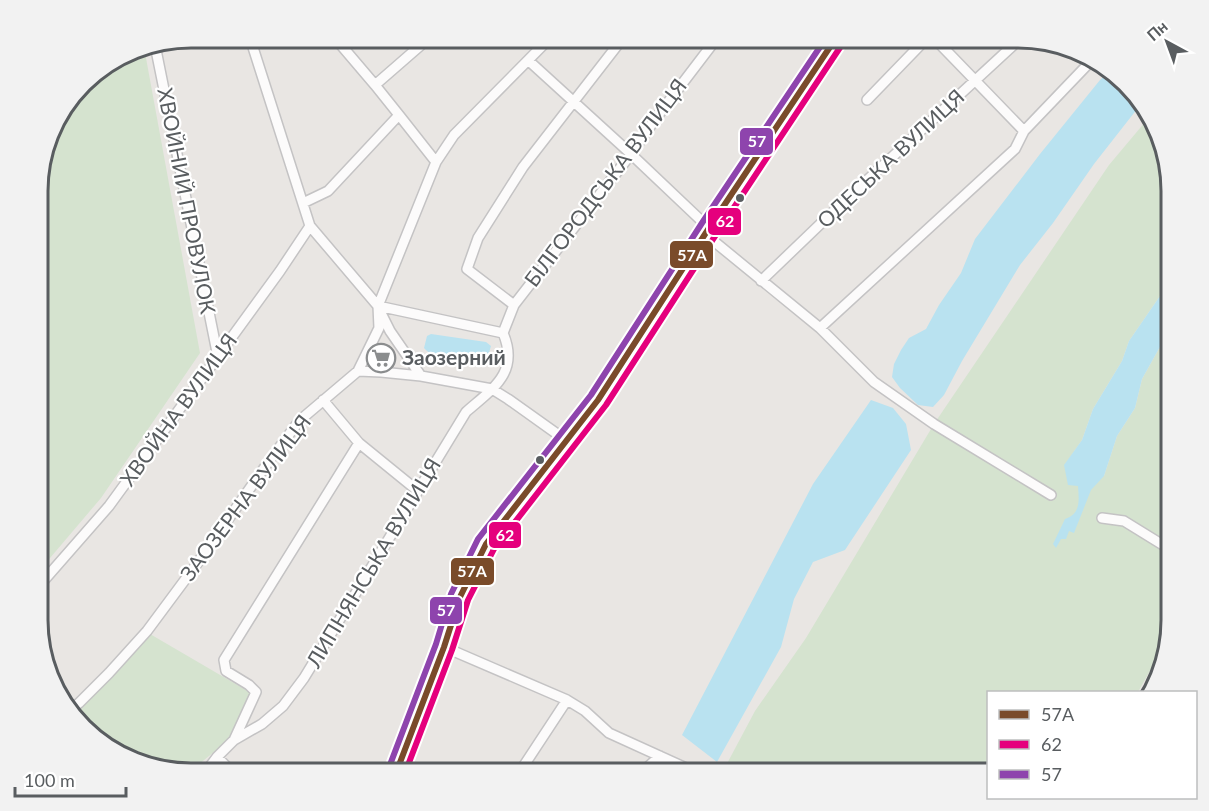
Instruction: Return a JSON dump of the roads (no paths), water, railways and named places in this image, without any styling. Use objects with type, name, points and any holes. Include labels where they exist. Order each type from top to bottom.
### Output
[{"type":"main road","points":[[400,763],[444,647],[460,597],[486,544],[598,400],[829,48]]},
{"type":"street","points":[[253,48],[310,226],[378,306],[390,331],[421,376]]},
{"type":"street","points":[[344,48],[436,162]]},
{"type":"street","points":[[375,85],[418,48]]},
{"type":"street","name":"ЗАОЗЕРНА ВУЛИЦЯ","points":[[76,705],[147,631],[299,421],[358,371],[379,328],[378,306],[436,162],[454,135],[541,48]]},
{"type":"street","points":[[514,305],[466,268],[478,238],[517,177],[615,48]]},
{"type":"street","name":"БІЛГОРОДСЬКА ВУЛИЦЯ","points":[[503,333],[514,305],[709,48]]},
{"type":"street","points":[[867,100],[917,48]]},
{"type":"street","points":[[944,48],[1024,131]]},
{"type":"street","name":"ОДЕСЬКА ВУЛИЦЯ","points":[[761,281],[1010,48]]},
{"type":"street","name":"ХВОЙНИЙ ПРОВУЛОК","points":[[157,53],[218,357]]},
{"type":"street","points":[[529,61],[631,153],[707,231],[761,281],[820,328],[874,382],[934,424],[1051,495]]},
{"type":"street","points":[[820,328],[1015,149],[1024,131],[1086,66]]},
{"type":"street","points":[[303,203],[328,191],[399,115]]},
{"type":"street","name":"ХВОЙНА ВУЛИЦЯ","points":[[48,576],[109,506],[280,271],[310,226]]},
{"type":"street","points":[[378,306],[503,333]]},
{"type":"street","name":"ЛИПНЯНСЬКА ВУЛИЦЯ","points":[[213,763],[234,740],[262,724],[283,706],[304,678],[466,412],[505,374],[509,356],[503,333]]},
{"type":"street","points":[[358,371],[421,376],[492,389],[567,441]]},
{"type":"street","points":[[323,400],[359,444],[418,491]]},
{"type":"street","points":[[234,740],[256,692],[226,671],[224,660],[359,444]]},
{"type":"street","points":[[1102,518],[1124,521],[1161,544]]},
{"type":"street","points":[[444,647],[567,700],[585,711],[609,733],[676,763]]},
{"type":"street","points":[[526,763],[567,700]]},
{"type":"street","points":[[652,763],[660,756]]},
{"type":"street","points":[[217,757],[223,763]]},
{"type":"water","points":[[1104,77],[1112,83],[1136,111],[1020,265],[944,395],[933,407],[918,405],[892,377],[894,364],[901,350],[909,338],[926,329],[961,273],[975,239]]},
{"type":"water","points":[[1161,295],[1161,345],[1142,379],[1135,408],[1117,436],[1104,476],[1091,490],[1074,533],[1069,531],[1066,539],[1061,539],[1056,548],[1053,544],[1065,519],[1074,514],[1079,501],[1078,486],[1068,485],[1064,465],[1082,440],[1093,409],[1122,361],[1129,341]]},
{"type":"water","points":[[431,334],[486,342],[491,346],[486,363],[435,356],[424,348],[427,336]]},
{"type":"water","points":[[871,400],[893,408],[906,424],[911,450],[845,550],[813,562],[794,599],[781,647],[717,762],[682,735],[813,484]]},
{"type":"place","name":"Заозерний","points":[[381,358]]}]
